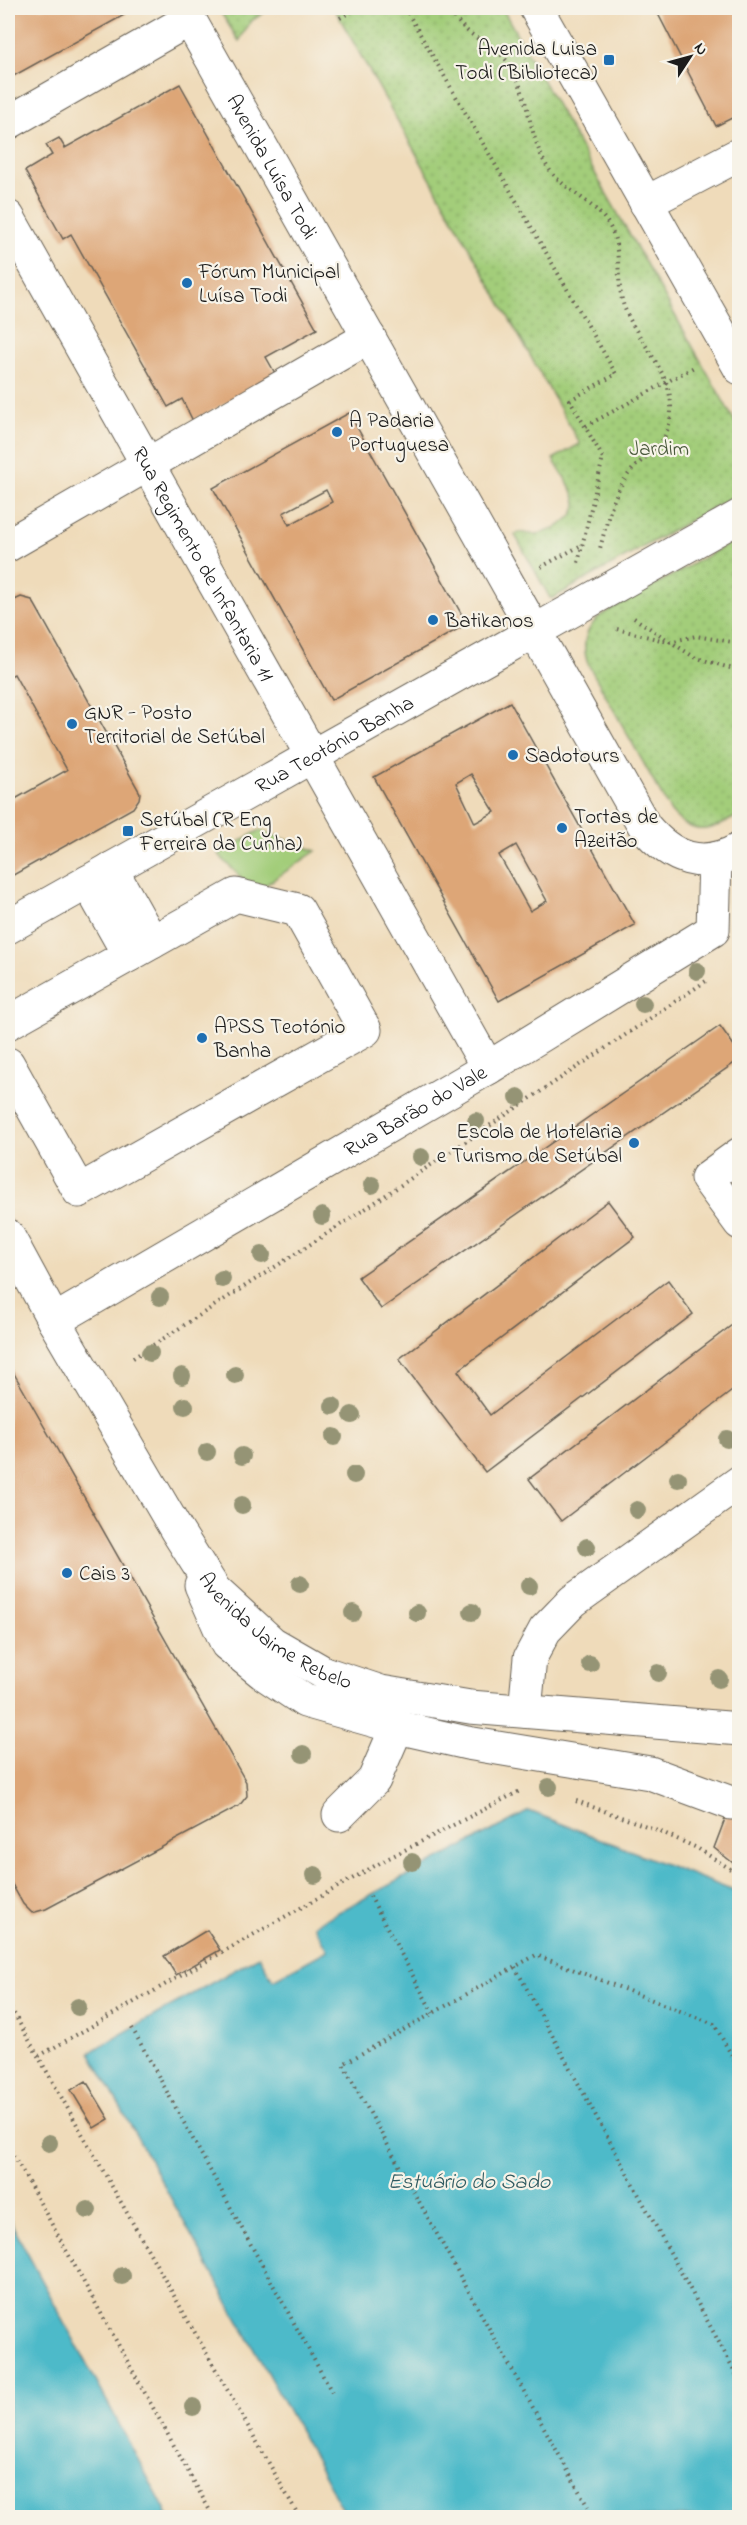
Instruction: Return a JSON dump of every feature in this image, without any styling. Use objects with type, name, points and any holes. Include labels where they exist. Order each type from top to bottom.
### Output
[{"type":"street","points":[[536,8],[740,368]]},
{"type":"street","points":[[8,123],[187,13]]},
{"type":"street","name":"Avenida Luísa Todi","points":[[187,13],[645,827],[658,843],[675,854],[695,860],[727,854]]},
{"type":"street","points":[[646,203],[740,154]]},
{"type":"street","name":"Rua Regimento de Infantaria 11","points":[[8,217],[488,1068]]},
{"type":"street","points":[[8,545],[369,337]]},
{"type":"street","name":"Rua Teotónio Banha","points":[[8,927],[535,631],[587,584],[740,516]]},
{"type":"street","name":"Rua Barão do Vale","points":[[54,1321],[488,1068],[713,930],[727,854]]},
{"type":"street","points":[[99,876],[141,948]]},
{"type":"street","points":[[8,1023],[236,895],[298,910],[365,1030],[79,1191],[8,1064]]},
{"type":"street","points":[[740,1154],[707,1178],[740,1223]]},
{"type":"street","name":"Avenida Jaime Rebelo","points":[[8,1236],[54,1321],[177,1532],[215,1591],[272,1643],[324,1673],[381,1692],[453,1705],[740,1729]]},
{"type":"street","points":[[525,1711],[530,1658],[545,1630],[573,1601],[740,1482]]},
{"type":"street","points":[[177,1532],[227,1644],[263,1673],[305,1701],[397,1727],[467,1743],[650,1773],[731,1803]]},
{"type":"street","points":[[339,1815],[374,1780],[397,1727]]},
{"type":"path","points":[[340,18],[357,8]]},
{"type":"path","points":[[405,8],[616,375],[570,400],[603,458],[581,546],[587,584]]},
{"type":"path","points":[[447,8],[462,26],[498,52],[509,63],[519,81],[531,131],[545,164],[555,178],[600,214],[611,228],[614,234],[619,293],[634,327],[667,382],[671,418],[667,434],[650,456],[627,476],[615,498],[598,554],[594,562],[583,570],[587,584],[613,621],[625,616],[632,617],[694,657],[740,671]]},
{"type":"path","points":[[586,426],[697,365]]},
{"type":"path","points":[[541,567],[581,546]]},
{"type":"path","points":[[609,626],[669,642],[696,636],[732,642],[740,646]]},
{"type":"path","points":[[133,1358],[359,1213],[710,978]]},
{"type":"path","points":[[39,2056],[387,1859],[531,1785]]},
{"type":"path","points":[[565,1797],[655,1828],[697,1848],[740,1875]]},
{"type":"path","points":[[370,1896],[433,2013]]},
{"type":"path","points":[[594,2517],[343,2064],[536,1955],[714,2024],[740,2070]]},
{"type":"path","points":[[515,1967],[740,2381]]},
{"type":"path","points":[[8,2003],[300,2517]]},
{"type":"path","points":[[132,2028],[334,2396]]},
{"type":"path","points":[[8,2145],[214,2517]]},
{"type":"green space","points":[[218,8],[271,8],[251,21],[239,41]]},
{"type":"green space","name":"Jardim","points":[[334,8],[502,8],[739,429],[739,493],[550,598],[515,535],[519,532],[535,534],[548,531],[571,516],[575,510],[576,500],[553,459],[580,444]]},
{"type":"green space","points":[[739,538],[739,815],[712,828],[696,829],[688,826],[671,812],[588,664],[585,643],[588,631],[601,615]]},
{"type":"green space","points":[[260,830],[316,851],[255,892],[218,854]]},
{"type":"water","name":"Estuário do Sado","points":[[529,1811],[739,1893],[739,2517],[347,2517],[90,2052],[259,1956],[273,1980],[328,1950],[314,1925]]},
{"type":"water","points":[[8,2217],[169,2517],[8,2517]]},
{"type":"building","points":[[8,8],[123,8],[126,14],[8,79]]},
{"type":"building","points":[[655,8],[740,8],[740,114],[716,126]]},
{"type":"building","name":"Fórum Municipal Luísa Todi","points":[[180,84],[317,329],[266,357],[276,375],[193,421],[182,399],[168,407],[71,234],[63,239],[25,171],[52,155],[46,145],[59,138],[65,148]]},
{"type":"building","points":[[349,413],[467,624],[331,700],[213,488]],"holes":[[[326,490],[332,502],[289,525],[283,513]]]},
{"type":"building","name":"GNR - Posto Territorial de Setúbal","points":[[21,597],[32,600],[140,793],[133,808],[8,878],[8,803],[67,770],[14,674],[8,677],[8,603]]},
{"type":"building","points":[[510,702],[635,925],[499,1001],[374,777]],"holes":[[[471,774],[495,812],[475,823],[456,783]],[[516,845],[547,901],[530,911],[499,855]]]},
{"type":"building","points":[[720,1026],[740,1054],[740,1059],[381,1309],[358,1277]]},
{"type":"building","points":[[608,1201],[635,1237],[458,1371],[490,1415],[668,1280],[693,1314],[485,1472],[399,1359]]},
{"type":"building","points":[[740,1319],[740,1385],[561,1521],[529,1479]]},
{"type":"building","name":"Cais 3","points":[[8,1363],[246,1782],[247,1796],[239,1806],[46,1909],[32,1913],[23,1904],[8,1877]]},
{"type":"building","points":[[739,1782],[740,1863],[737,1866],[714,1848]]},
{"type":"building","points":[[207,1930],[220,1950],[176,1975],[164,1956]]},
{"type":"building","points":[[86,2081],[109,2119],[94,2128],[71,2090]]},
{"type":"place","name":"Avenida Luisa Todi (Biblioteca)","points":[[609,60]]},
{"type":"place","name":"Fórum Municipal Luísa Todi","points":[[187,283]]},
{"type":"place","name":"A Padaria Portuguesa","points":[[337,432]]},
{"type":"place","name":"Batikanos","points":[[433,620]]},
{"type":"place","name":"GNR - Posto Territorial de Setúbal","points":[[72,724]]},
{"type":"place","name":"Sadotours","points":[[513,755]]},
{"type":"place","name":"Tortas de Azeitão","points":[[562,828]]},
{"type":"place","name":"Setúbal (R Eng Ferreira da Cunha)","points":[[128,831]]},
{"type":"place","name":"APSS Teotónio Banha","points":[[202,1038]]},
{"type":"place","name":"Escola de Hotelaria e Turismo de Setúbal","points":[[634,1143]]},
{"type":"place","name":"Cais 3","points":[[67,1573]]}]
